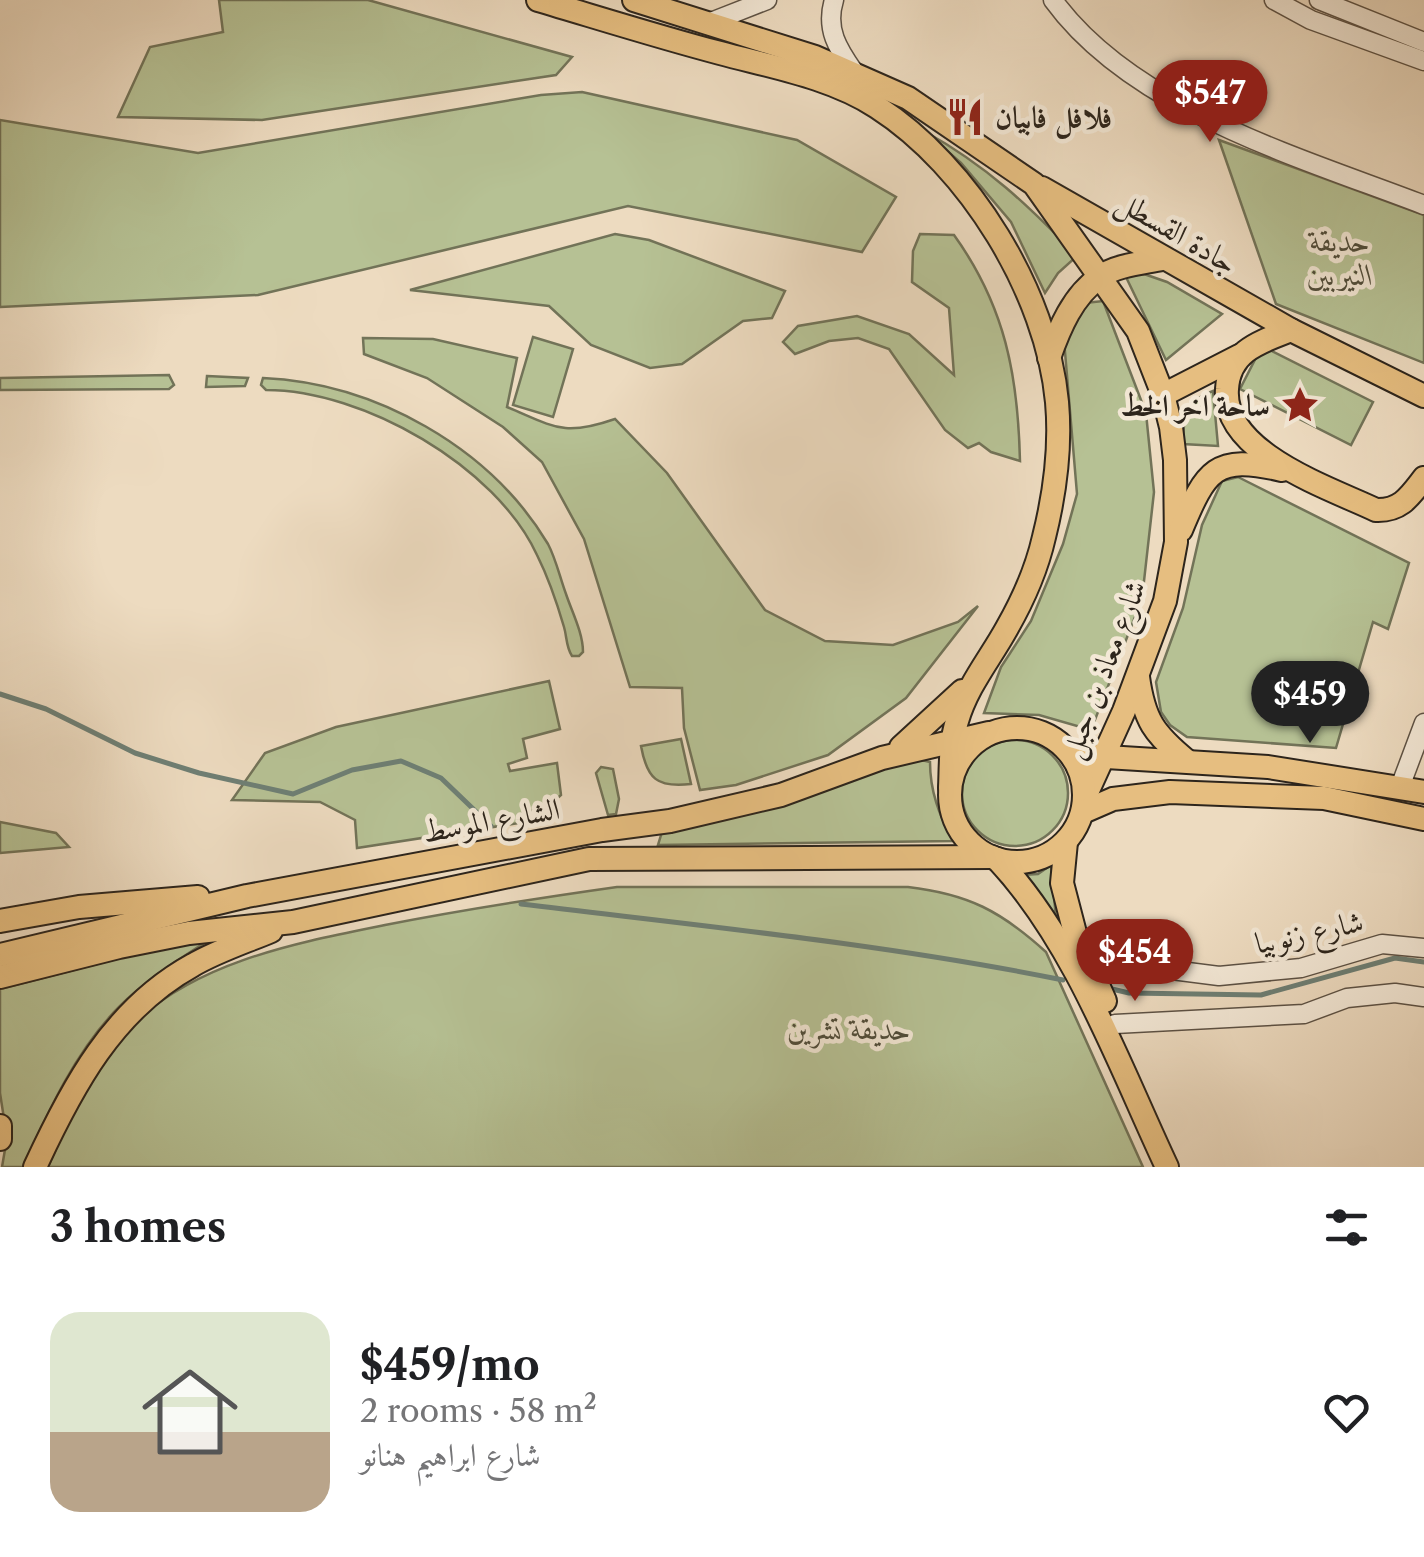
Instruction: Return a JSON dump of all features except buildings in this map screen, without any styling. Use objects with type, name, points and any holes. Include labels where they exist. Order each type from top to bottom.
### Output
[{"type":"main road","points":[[538,0],[835,87],[875,106],[942,159],[984,216],[1022,281],[1049,358],[1058,448],[1046,526],[1028,587],[964,700],[952,741],[951,810],[960,830],[974,846],[994,858],[1035,906],[1068,959],[1167,1167]]},
{"type":"main road","name":"شارع معاذ بن جبل","points":[[634,0],[711,22],[854,72],[908,98],[1034,184],[1138,331],[1163,395],[1175,460],[1176,542],[1165,601],[1084,804]]},
{"type":"main road","name":"جادة القسطل","points":[[1034,184],[1290,330],[1424,396]]},
{"type":"main road","points":[[1049,358],[1070,310],[1100,276],[1162,259]]},
{"type":"main road","points":[[1163,395],[1250,346],[1290,330]]},
{"type":"main road","points":[[1238,356],[1226,385],[1231,418],[1254,444],[1302,476],[1376,510],[1407,501],[1424,478]]},
{"type":"main road","points":[[1176,542],[1200,489],[1224,465],[1250,462],[1302,476]]},
{"type":"main road","points":[[882,758],[931,723],[980,669]]},
{"type":"main road","points":[[1137,675],[1142,708],[1152,728],[1187,761]]},
{"type":"main road","points":[[950,788],[962,755],[989,733],[1007,728],[1044,732],[1072,755],[1080,768],[1084,804],[1066,842],[1062,883],[1075,933],[1184,1167]]},
{"type":"main road","name":"الشارع الموسط","points":[[0,955],[247,896],[670,820],[782,795],[882,758],[989,733]]},
{"type":"main road","points":[[1072,755],[1268,767],[1424,792]]},
{"type":"main road","points":[[1084,804],[1170,792],[1324,798],[1424,819]]},
{"type":"main road","points":[[994,858],[1032,861],[1066,842]]},
{"type":"main road","name":"الشارع الموسط","points":[[0,977],[189,933],[293,922],[589,859],[994,858]]},
{"type":"main road","points":[[0,921],[156,898],[247,896]]},
{"type":"main road","points":[[35,1167],[64,1103],[122,1020],[192,965],[293,922]]},
{"type":"main road","points":[[0,1126],[0,1139]]},
{"type":"street","points":[[711,22],[767,0]]},
{"type":"street","points":[[834,0],[832,36],[854,72]]},
{"type":"street","points":[[1053,0],[1100,53],[1176,101],[1245,137],[1424,205]]},
{"type":"street","points":[[1274,0],[1310,20],[1424,61]]},
{"type":"street","points":[[1318,0],[1424,42]]},
{"type":"street","points":[[1400,787],[1424,723]]},
{"type":"street","name":"شارع زنوبيا","points":[[1086,958],[1219,976],[1301,968],[1382,944],[1424,948]]},
{"type":"street","points":[[1116,1024],[1304,1014],[1347,998],[1394,992],[1424,997]]},
{"type":"green space","points":[[219,0],[368,0],[572,57],[556,75],[262,120],[118,117],[150,47],[223,32]]},
{"type":"green space","points":[[582,92],[797,140],[896,197],[862,252],[628,206],[258,295],[0,307],[0,120],[198,153],[541,95]]},
{"type":"green space","points":[[924,131],[1006,188],[1077,256],[1058,273],[1045,293],[1011,222],[961,163]]},
{"type":"green space","name":"حديقة النيربين","points":[[1219,140],[1424,215],[1424,363],[1276,304]]},
{"type":"green space","points":[[615,234],[649,240],[785,291],[772,318],[743,321],[682,364],[650,368],[591,345],[549,306],[410,290]]},
{"type":"green space","points":[[920,234],[954,235],[986,288],[1012,370],[1020,461],[991,452],[979,443],[968,448],[945,430],[889,349],[858,338],[829,341],[795,354],[783,342],[798,326],[857,316],[909,334],[954,375],[949,308],[912,282],[913,251]]},
{"type":"green space","points":[[1144,274],[1167,282],[1222,314],[1166,360],[1125,275]]},
{"type":"green space","points":[[1103,301],[1146,413],[1154,492],[1142,599],[1091,730],[1039,715],[984,713],[1001,667],[1031,621],[1063,544],[1077,494],[1064,340],[1085,303]]},
{"type":"green space","points":[[533,337],[573,349],[553,417],[513,405]]},
{"type":"green space","points":[[363,338],[433,339],[517,358],[507,407],[560,427],[583,428],[615,419],[667,473],[765,610],[825,641],[893,645],[958,622],[978,606],[906,698],[828,755],[736,785],[700,790],[684,728],[682,688],[630,687],[584,539],[542,462],[503,427],[427,378],[364,354]]},
{"type":"green space","points":[[1262,346],[1373,402],[1351,445],[1240,389]]},
{"type":"green space","points":[[169,375],[174,385],[169,389],[0,390],[0,378]]},
{"type":"green space","points":[[207,376],[248,378],[245,386],[206,387]]},
{"type":"green space","points":[[263,378],[347,392],[387,407],[426,426],[495,478],[524,509],[548,544],[583,652],[579,656],[570,653],[549,581],[518,522],[459,464],[384,419],[304,393],[266,390],[261,385]]},
{"type":"green space","points":[[1213,391],[1218,446],[1183,444],[1191,405]]},
{"type":"green space","points":[[1238,477],[1409,563],[1388,629],[1373,622],[1336,748],[1187,737],[1170,725],[1161,712],[1156,682],[1183,608],[1202,525],[1222,481]]},
{"type":"green space","points":[[549,681],[560,729],[523,739],[527,758],[508,764],[510,771],[557,763],[561,795],[549,806],[518,815],[519,823],[357,848],[355,820],[320,802],[232,800],[265,753],[336,727]]},
{"type":"green space","points":[[681,739],[691,784],[656,779],[650,774],[641,746]]},
{"type":"green space","points":[[1015,740],[1035,744],[1052,756],[1064,773],[1068,793],[1064,813],[1052,830],[1035,842],[1015,846],[995,842],[978,830],[966,813],[962,793],[966,773],[978,756],[995,744]]},
{"type":"green space","points":[[917,759],[930,762],[936,803],[953,841],[658,845],[662,832]]},
{"type":"green space","points":[[601,767],[613,769],[619,799],[616,814],[608,815],[596,773]]},
{"type":"green space","points":[[0,822],[56,833],[69,847],[0,853]]},
{"type":"green space","points":[[1051,865],[1056,918],[1022,875],[1038,874]]},
{"type":"green space","name":"حديقة تشرين","points":[[617,887],[908,887],[949,894],[983,907],[1046,952],[1143,1167],[48,1167],[82,1095],[115,1044],[154,1006],[214,971],[282,948],[351,932]]},
{"type":"green space","points":[[206,942],[119,1007],[89,1042],[64,1082],[23,1167],[2,1167],[7,1138],[0,1093],[0,989],[155,949]]},
{"type":"waterway","points":[[0,694],[46,709],[135,753],[199,773],[293,794],[352,770],[401,761],[441,778],[491,826]]},
{"type":"waterway","points":[[521,904],[861,946],[1063,980]]},
{"type":"waterway","points":[[1112,989],[1129,993],[1261,995],[1395,958],[1424,962]]},
{"type":"place","name":"فلافل فابيان","points":[[965,117]]},
{"type":"place","name":"ساحة اخر الخط","points":[[1300,405]]}]
